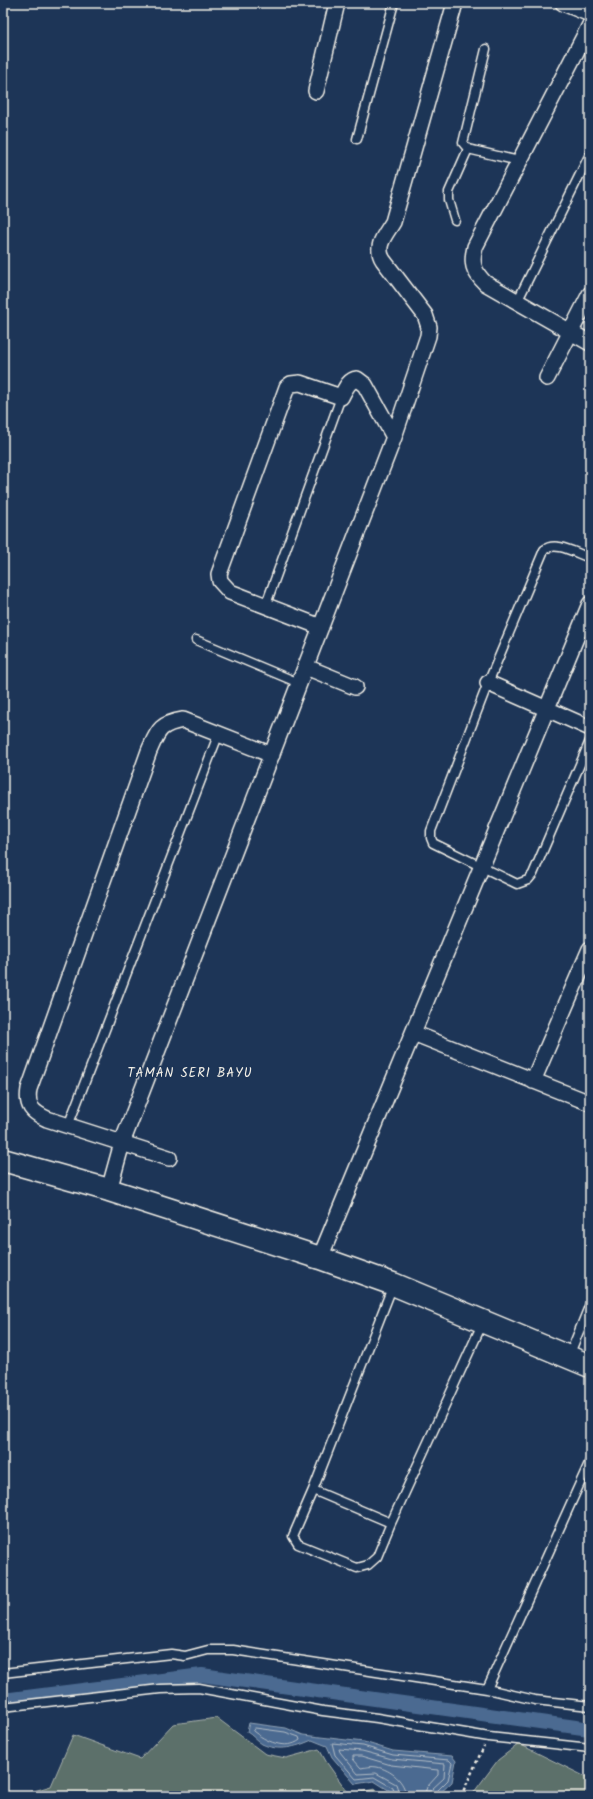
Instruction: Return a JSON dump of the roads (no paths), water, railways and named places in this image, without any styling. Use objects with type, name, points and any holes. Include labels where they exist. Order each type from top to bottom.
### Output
[{"type":"street","points":[[316,91],[337,3]]},
{"type":"street","points":[[109,1190],[122,1143],[394,437],[428,336],[429,327],[425,315],[380,255],[379,249],[381,241],[393,222],[455,3]]},
{"type":"street","points":[[563,3],[590,14]]},
{"type":"street","points":[[590,25],[475,247],[472,258],[475,270],[485,283],[590,343]]},
{"type":"street","points":[[547,378],[590,294]]},
{"type":"street","points":[[321,627],[265,607],[230,592],[220,581],[219,574],[287,387],[291,384],[300,383],[341,397],[348,384],[354,379],[362,381],[394,437]]},
{"type":"street","points":[[320,1258],[590,604]]},
{"type":"street","points":[[306,667],[355,687]]},
{"type":"street","points":[[488,683],[590,728]]},
{"type":"street","points":[[169,1158],[38,1115],[31,1108],[27,1098],[29,1089],[149,751],[158,732],[168,723],[183,720],[272,755]]},
{"type":"street","points":[[533,1081],[590,949]]},
{"type":"street","points":[[413,1032],[590,1103]]},
{"type":"street","points":[[3,1160],[109,1190],[320,1258],[393,1284],[590,1366]]},
{"type":"lane","points":[[357,139],[394,3]]},
{"type":"lane","points":[[486,49],[463,143],[468,149],[519,161]]},
{"type":"lane","points":[[455,220],[449,200],[449,192],[468,149]]},
{"type":"lane","points":[[517,302],[590,154]]},
{"type":"lane","points":[[265,607],[341,397]]},
{"type":"lane","points":[[590,558],[558,546],[549,546],[544,550],[488,683],[431,831],[433,843],[516,884],[528,880],[533,874],[590,741]]},
{"type":"lane","points":[[196,640],[299,683]]},
{"type":"lane","points":[[68,1126],[219,733]]},
{"type":"lane","points":[[393,1284],[313,1490],[293,1536],[298,1544],[357,1568],[368,1566],[377,1557],[391,1523],[483,1322]]},
{"type":"lane","points":[[569,1357],[590,1304]]},
{"type":"lane","points":[[487,1689],[590,1461]]},
{"type":"lane","points":[[313,1490],[391,1523]]},
{"type":"lane","points":[[3,1673],[170,1654],[185,1656],[208,1650],[233,1650],[487,1689],[535,1700],[590,1706]]},
{"type":"lane","points":[[3,1707],[160,1689],[199,1688],[323,1711],[377,1718],[489,1737],[590,1748]]},
{"type":"water","points":[[249,1723],[286,1728],[303,1735],[364,1742],[393,1751],[452,1756],[456,1761],[452,1782],[437,1796],[391,1796],[390,1791],[374,1781],[355,1784],[332,1757],[327,1746],[312,1740],[287,1748],[275,1748],[268,1746],[260,1743],[247,1732]]},
{"type":"waterway","points":[[3,1700],[202,1675],[590,1729]]},
{"type":"district","name":"TAMAN SERI BAYU","points":[[190,1073]]}]
